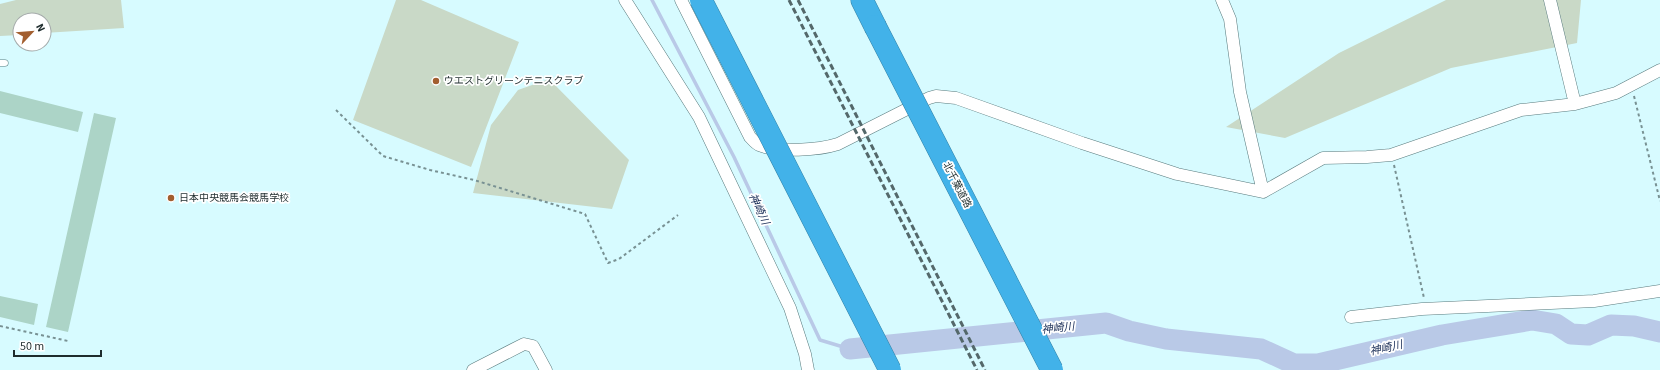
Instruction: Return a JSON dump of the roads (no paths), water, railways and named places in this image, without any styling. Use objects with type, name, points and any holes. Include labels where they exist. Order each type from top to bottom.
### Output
[{"type":"highway","points":[[701,0],[890,370]]},
{"type":"highway","name":"北千葉道路","points":[[862,0],[1052,370]]},
{"type":"street","points":[[625,0],[699,118],[790,308],[805,354],[808,370]]},
{"type":"street","points":[[681,0],[750,136],[759,145],[786,149],[828,147],[838,144],[929,98],[944,96],[956,98],[1082,143],[1177,174],[1263,192],[1323,158],[1391,155],[1521,110],[1575,104],[1616,93],[1660,70]]},
{"type":"street","points":[[1222,0],[1230,19],[1240,92],[1263,192]]},
{"type":"street","points":[[1550,0],[1575,104]]},
{"type":"street","points":[[1351,317],[1426,309],[1594,301],[1660,291]]},
{"type":"street","points":[[474,370],[524,344],[534,346],[546,370]]},
{"type":"waterway","name":"神崎川","points":[[652,0],[734,157],[820,340],[850,349]]},
{"type":"waterway","name":"神崎川","points":[[850,349],[1106,323],[1129,331],[1166,339],[1261,349],[1294,364],[1318,364],[1442,335],[1532,320],[1556,324],[1571,334],[1588,335],[1611,325],[1634,326],[1660,332]]},
{"type":"railway","points":[[789,0],[977,370]]},
{"type":"railway","points":[[798,0],[985,370]]},
{"type":"place","name":"ウエストグリーンテニスクラブ","points":[[436,81]]},
{"type":"place","name":"日本中央競馬会競馬学校","points":[[171,198]]}]
